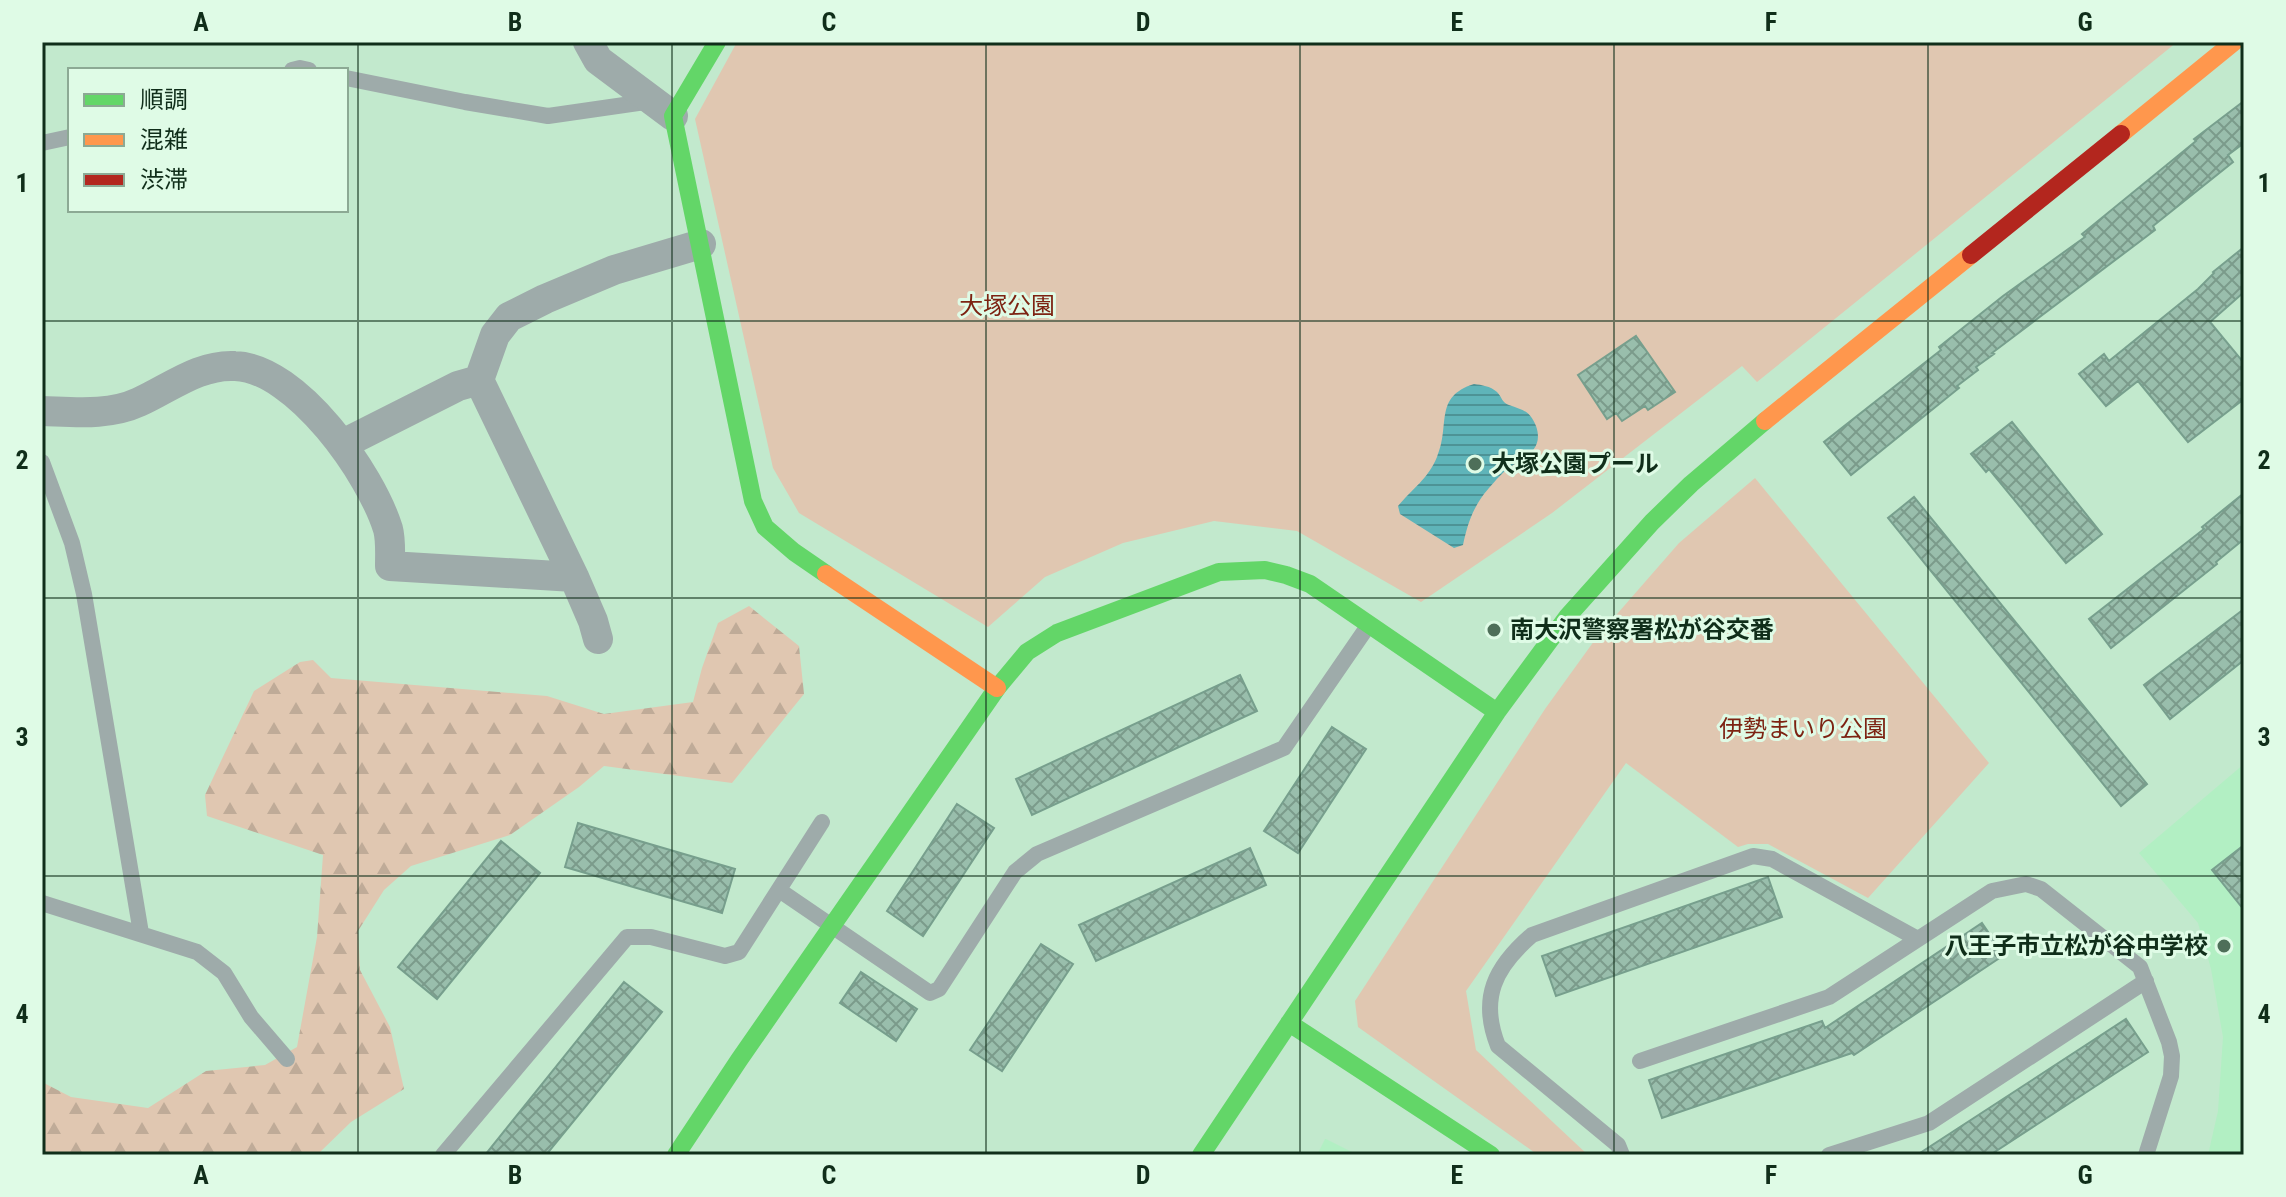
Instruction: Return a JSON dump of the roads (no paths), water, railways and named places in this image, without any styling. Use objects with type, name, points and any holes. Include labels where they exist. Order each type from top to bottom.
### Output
[{"type":"street","points":[[588,42],[598,60],[663,108],[701,244],[753,501],[765,527],[794,552],[997,688]]},
{"type":"street","points":[[663,108],[717,42]]},
{"type":"street","points":[[1201,1155],[1497,712],[1567,617],[1608,569],[1691,484],[1755,429],[2234,42]]},
{"type":"street","points":[[598,639],[574,577],[479,380],[495,335],[509,317],[614,270],[701,244]]},
{"type":"street","points":[[42,411],[116,410],[138,403],[189,375],[215,367],[260,370],[278,379],[343,444],[375,498],[389,531],[390,566],[574,577]]},
{"type":"street","points":[[343,444],[458,386],[479,380]]},
{"type":"street","points":[[676,1155],[997,688],[1027,652],[1057,633],[1219,572],[1246,568],[1276,570],[1310,584],[1497,712]]},
{"type":"street","points":[[1289,1023],[1491,1155]]},
{"type":"lane","points":[[348,78],[548,116],[663,108]]},
{"type":"lane","points":[[42,143],[68,137]]},
{"type":"lane","points":[[42,462],[72,543],[84,594],[141,933]]},
{"type":"lane","points":[[779,890],[930,993],[939,989],[1015,872],[1037,854],[1284,748],[1369,624]]},
{"type":"lane","points":[[443,1155],[627,937],[651,937],[725,956],[739,952],[822,822]]},
{"type":"lane","points":[[1622,1155],[1618,1145],[1498,1046],[1491,1027],[1491,996],[1499,971],[1513,952],[1532,935],[1753,856],[1772,859],[1916,938]]},
{"type":"lane","points":[[1640,1061],[1829,997],[1992,891],[2026,884],[2041,889],[2140,967],[2172,1056],[2171,1076],[2146,1155]]},
{"type":"lane","points":[[42,903],[197,952],[224,973],[251,1017],[287,1059]]},
{"type":"lane","points":[[1829,1155],[1929,1123],[2146,981]]},
{"type":"water","name":"大塚公園プール","points":[[1474,384],[1492,388],[1505,403],[1529,414],[1538,435],[1530,453],[1505,471],[1484,494],[1470,518],[1463,545],[1454,548],[1400,514],[1398,506],[1424,478],[1437,457],[1448,404],[1453,396]]},
{"type":"place","name":"大塚公園プール","points":[[1475,464]]},
{"type":"place","name":"南大沢警察署松が谷交番","points":[[1494,630]]},
{"type":"place","name":"八王子市立松が谷中学校","points":[[2224,946]]},
{"type":"park label","name":"大塚公園","points":[[1007,306]]},
{"type":"park label","name":"伊勢まいり公園","points":[[1803,729]]}]
